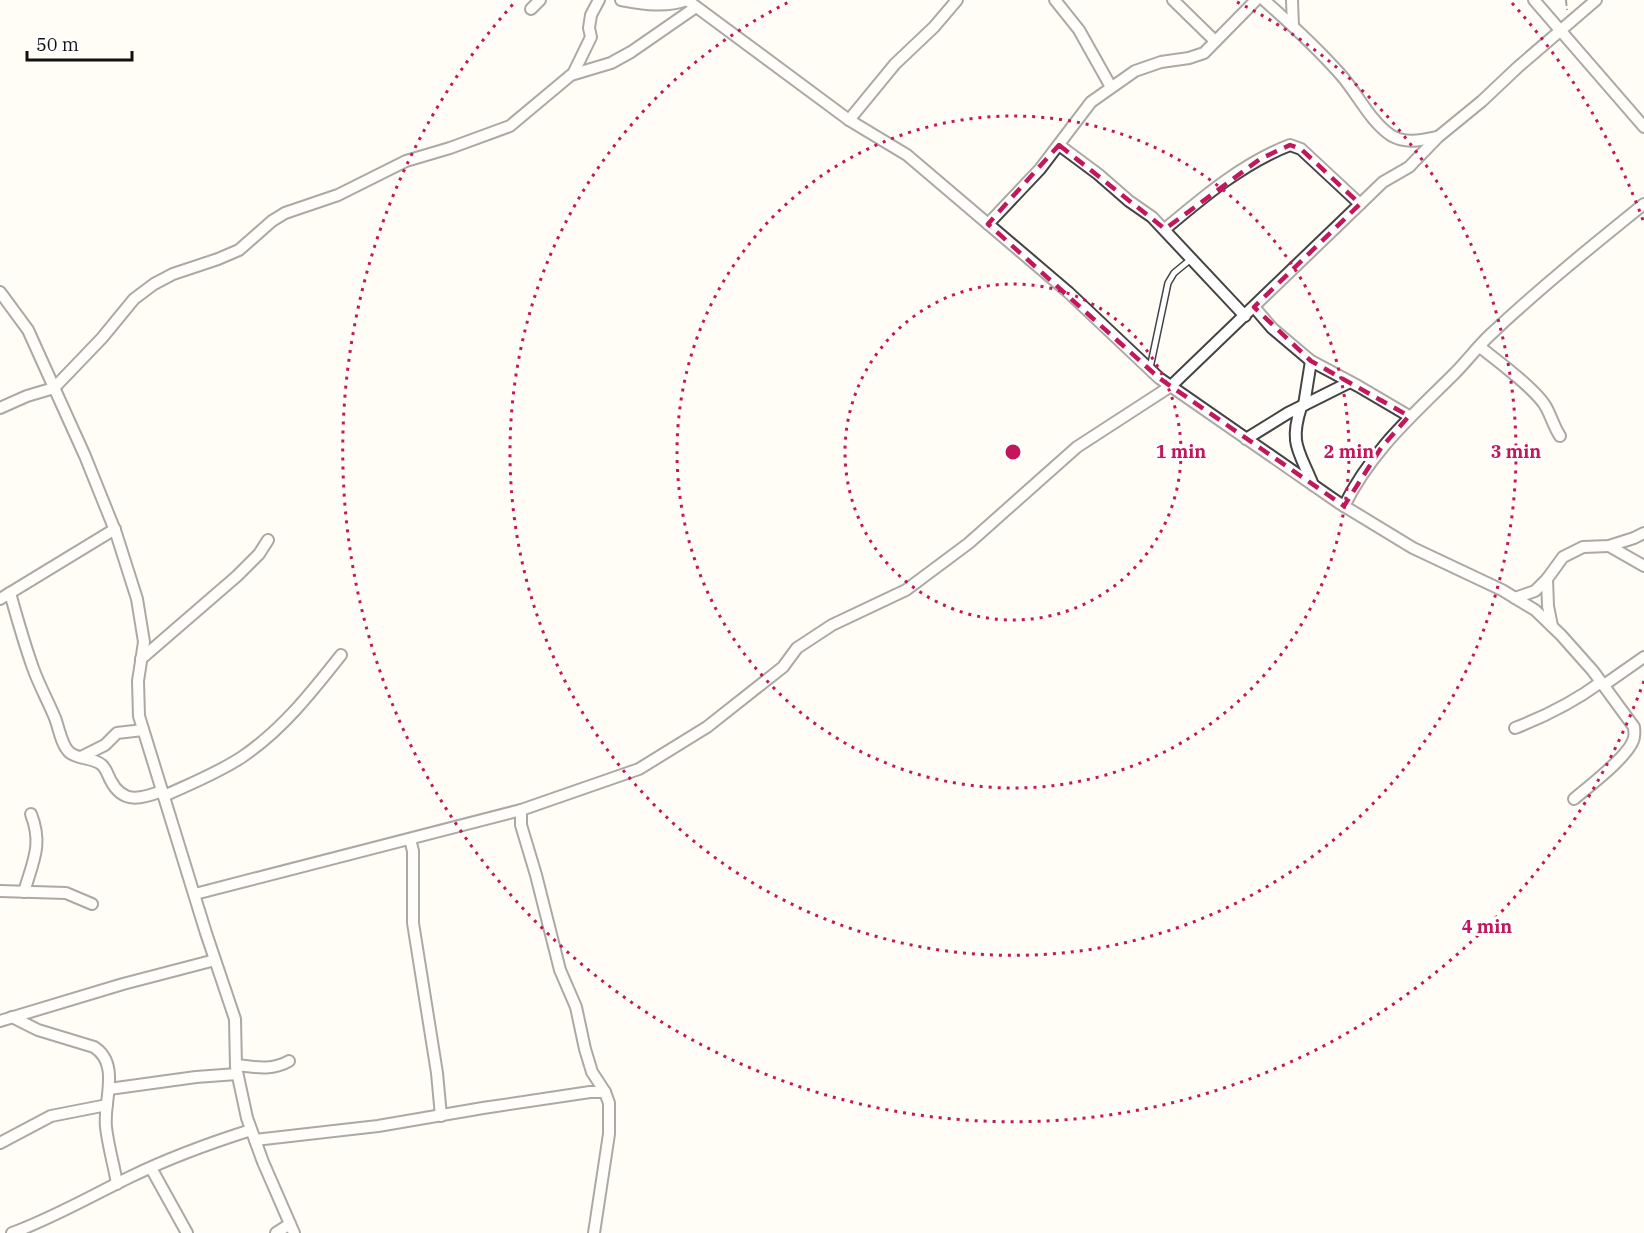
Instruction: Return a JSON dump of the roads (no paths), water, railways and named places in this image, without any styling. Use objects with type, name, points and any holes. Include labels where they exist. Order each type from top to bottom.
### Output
[{"type":"street","points":[[531,9],[540,0]]},
{"type":"street","points":[[573,74],[591,37],[591,15],[599,0]]},
{"type":"street","points":[[621,0],[654,5],[690,2],[849,120],[907,155],[1068,292],[1150,370],[1245,439],[1344,506],[1413,548],[1502,590],[1535,610],[1603,684],[1634,727],[1635,736],[1631,746],[1574,799]]},
{"type":"street","points":[[849,120],[895,64],[934,27],[957,0]]},
{"type":"street","points":[[1055,0],[1079,30],[1110,87]]},
{"type":"street","points":[[1173,0],[1215,41]]},
{"type":"street","points":[[988,224],[1040,169],[1091,102],[1135,71],[1161,62],[1204,53],[1256,0]]},
{"type":"street","points":[[1264,0],[1343,76],[1361,102],[1392,136],[1411,142],[1438,137]]},
{"type":"street","points":[[1292,0],[1293,26]]},
{"type":"street","points":[[1534,0],[1644,127]]},
{"type":"street","points":[[195,894],[522,810],[639,769],[707,727],[783,667],[797,648],[831,625],[906,590],[969,543],[1077,447],[1172,386],[1383,183],[1409,167],[1438,137],[1596,0]]},
{"type":"street","points":[[0,408],[27,396],[54,388],[102,338],[134,299],[154,284],[173,274],[218,260],[239,250],[272,221],[285,213],[338,195],[406,161],[510,126],[558,84],[573,74],[621,58],[690,2]]},
{"type":"street","points":[[1059,145],[1152,217],[1245,316]]},
{"type":"street","points":[[1165,229],[1234,175],[1260,159],[1290,145],[1301,149],[1360,204]]},
{"type":"street","points":[[1344,506],[1351,491],[1381,448],[1409,416],[1539,291],[1644,204]]},
{"type":"street","points":[[0,292],[10,302],[28,330],[54,388],[115,529],[137,599],[144,642],[138,681],[139,716],[235,1019],[236,1070],[253,1135],[292,1229],[276,1233]]},
{"type":"street","points":[[1254,307],[1272,328],[1311,361],[1409,416]]},
{"type":"street","points":[[1480,347],[1546,406],[1551,423],[1560,436]]},
{"type":"street","points":[[1311,361],[1303,406],[1294,433],[1296,447],[1312,485]]},
{"type":"street","points":[[1245,439],[1350,382]]},
{"type":"street","points":[[115,529],[5,596],[64,744],[69,751],[99,762],[122,795],[140,797],[163,793],[240,759],[264,741],[293,714],[341,655]]},
{"type":"street","points":[[1515,598],[1535,591],[1563,557],[1583,547],[1609,546],[1634,538],[1644,532]]},
{"type":"street","points":[[141,659],[237,576],[259,554],[268,540]]},
{"type":"street","points":[[1609,546],[1644,566]]},
{"type":"street","points":[[1547,579],[1548,606],[1552,627]]},
{"type":"street","points":[[1515,728],[1576,700],[1644,657]]},
{"type":"street","points":[[81,757],[105,745],[117,733],[143,730]]},
{"type":"street","points":[[522,810],[521,825],[560,970],[576,1007],[592,1072],[609,1103],[609,1134],[594,1233]]},
{"type":"street","points":[[24,892],[38,836],[31,814]]},
{"type":"street","points":[[410,839],[413,851],[413,923],[437,1073],[441,1116]]},
{"type":"street","points":[[0,891],[66,893],[92,904]]},
{"type":"street","points":[[0,1021],[123,984],[215,960]]},
{"type":"street","points":[[12,1017],[38,1030],[94,1047],[105,1057],[109,1089],[106,1127],[117,1184]]},
{"type":"street","points":[[109,1089],[236,1070],[265,1068],[282,1065],[289,1061]]},
{"type":"street","points":[[12,1233],[204,1145],[253,1135],[378,1126],[590,1092],[605,1092]]},
{"type":"street","points":[[0,1143],[51,1116],[106,1106]]},
{"type":"street","points":[[151,1168],[187,1233]]},
{"type":"lane","points":[[1150,370],[1168,283],[1174,273],[1191,259]]}]
